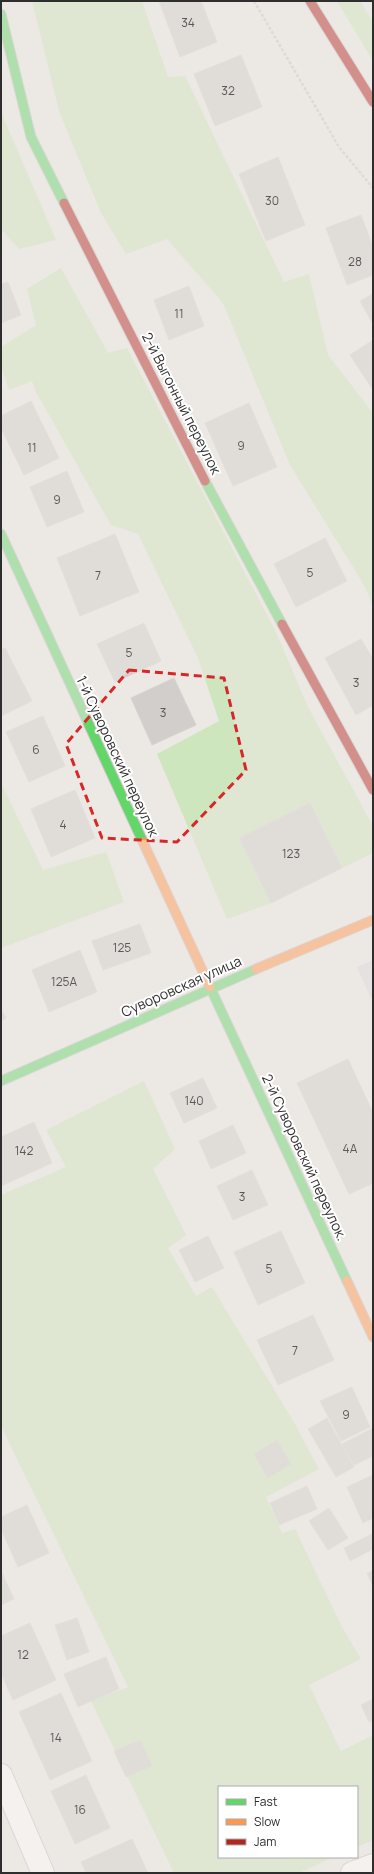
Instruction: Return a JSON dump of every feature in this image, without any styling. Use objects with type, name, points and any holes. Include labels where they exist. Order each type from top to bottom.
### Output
[{"type":"street","points":[[310,1],[373,102]]},
{"type":"street","name":"2-й Выгонный переулок","points":[[1,14],[31,136],[224,518],[373,790]]},
{"type":"street","name":"1-й Суворовский переулок","points":[[1,534],[124,805],[211,988]]},
{"type":"street","name":"Суворовская улица","points":[[1,1081],[211,988],[373,920]]},
{"type":"street","name":"2-й Суворовский переулок.","points":[[211,988],[373,1338]]},
{"type":"street","points":[[1,1775],[43,1873]]},
{"type":"street","points":[[352,1873],[373,1865]]},
{"type":"path","points":[[254,1],[339,147],[373,188]]},
{"type":"highlighted area","points":[[129,670],[224,678],[246,770],[177,842],[102,838],[66,744]]},
{"type":"shaded area","points":[[373,960],[373,1003],[357,967]]},
{"type":"green space","points":[[32,1],[142,1],[168,77],[185,76],[284,282],[309,274],[328,355],[373,413],[373,606],[364,585],[290,465],[223,303],[167,239],[126,254],[101,213],[59,111]]},
{"type":"green space","points":[[337,1],[360,1],[373,22],[373,61]]},
{"type":"green space","points":[[1,112],[56,240],[19,249],[1,229]]},
{"type":"green space","points":[[61,268],[108,353],[127,348],[276,632],[308,707],[373,826],[373,853],[342,868],[310,803],[239,838],[271,903],[227,919],[157,754],[219,721],[198,658],[138,534],[111,525],[36,392],[32,381],[9,390],[1,367],[1,347],[36,325],[27,289]]},
{"type":"green space","points":[[1,783],[43,870],[106,852],[124,902],[1,948]]},
{"type":"green space","points":[[144,1081],[175,1149],[153,1169],[186,1235],[168,1248],[196,1296],[212,1287],[295,1424],[319,1469],[266,1497],[282,1533],[295,1529],[342,1627],[361,1659],[309,1685],[341,1751],[373,1735],[373,1840],[358,1847],[358,1786],[218,1786],[218,1858],[332,1858],[299,1873],[174,1873],[91,1701],[128,1687],[1,1426],[1,1195],[66,1167],[46,1130]]},
{"type":"building","points":[[159,1],[201,1],[217,42],[180,57]]},
{"type":"building","points":[[241,55],[262,107],[215,126],[194,74]]},
{"type":"building","points":[[278,157],[305,225],[266,241],[239,174]]},
{"type":"building","points":[[361,215],[373,247],[373,275],[347,285],[326,228]]},
{"type":"building","points":[[8,282],[21,315],[1,323],[1,284]]},
{"type":"building","points":[[189,286],[204,326],[169,340],[154,300]]},
{"type":"building","points":[[373,294],[373,324],[360,301]]},
{"type":"building","points":[[373,340],[373,390],[350,355]]},
{"type":"building","points":[[31,401],[59,458],[24,475],[1,428],[1,416]]},
{"type":"building","points":[[249,403],[277,467],[233,486],[205,423]]},
{"type":"building","points":[[67,471],[84,512],[47,527],[30,487]]},
{"type":"building","points":[[115,534],[139,592],[80,616],[57,558]]},
{"type":"building","points":[[325,538],[347,581],[296,607],[274,564]]},
{"type":"building","points":[[144,623],[161,661],[115,682],[97,644]]},
{"type":"building","points":[[361,639],[373,659],[373,705],[356,715],[325,658]]},
{"type":"building","points":[[5,648],[32,701],[1,716],[1,650]]},
{"type":"building","points":[[174,678],[196,725],[152,745],[131,698]]},
{"type":"building","points":[[43,716],[65,766],[29,782],[6,732]]},
{"type":"building","points":[[75,790],[95,838],[51,857],[31,809]]},
{"type":"building","points":[[310,803],[342,868],[271,903],[239,838]]},
{"type":"building","points":[[140,924],[151,953],[103,970],[92,941]]},
{"type":"building","points":[[80,950],[97,992],[49,1012],[32,970]]},
{"type":"building","points":[[1,1009],[6,1018],[1,1021]]},
{"type":"building","points":[[348,1059],[373,1113],[373,1183],[349,1194],[297,1083]]},
{"type":"building","points":[[203,1078],[217,1108],[184,1123],[170,1093]]},
{"type":"building","points":[[34,1122],[52,1163],[1,1186],[1,1137]]},
{"type":"building","points":[[233,1125],[246,1153],[211,1169],[199,1141]]},
{"type":"building","points":[[252,1170],[268,1205],[233,1220],[217,1186]]},
{"type":"building","points":[[281,1231],[305,1283],[258,1305],[234,1252]]},
{"type":"building","points":[[208,1236],[224,1268],[195,1282],[179,1250]]},
{"type":"building","points":[[313,1315],[334,1360],[278,1385],[257,1340]]},
{"type":"building","points":[[352,1387],[370,1427],[341,1441],[320,1401]]},
{"type":"building","points":[[327,1418],[354,1467],[336,1477],[308,1429]]},
{"type":"building","points":[[373,1428],[373,1456],[354,1465],[342,1444]]},
{"type":"building","points":[[277,1440],[291,1464],[268,1478],[254,1454]]},
{"type":"building","points":[[373,1475],[373,1518],[363,1523],[347,1487]]},
{"type":"building","points":[[307,1486],[317,1509],[279,1525],[270,1503]]},
{"type":"building","points":[[27,1505],[49,1553],[18,1567],[1,1529],[1,1517]]},
{"type":"building","points":[[329,1508],[348,1538],[328,1550],[309,1521]]},
{"type":"building","points":[[372,1534],[373,1549],[350,1561],[344,1548]]},
{"type":"building","points":[[1,1571],[14,1599],[1,1605]]},
{"type":"building","points":[[373,1571],[373,1587],[367,1573]]},
{"type":"building","points":[[77,1618],[89,1652],[67,1660],[55,1625]]},
{"type":"building","points":[[30,1623],[56,1680],[13,1700],[1,1673],[1,1636]]},
{"type":"building","points":[[106,1657],[119,1689],[78,1707],[64,1674]]},
{"type":"building","points":[[61,1693],[92,1761],[50,1780],[19,1712]]},
{"type":"building","points":[[373,1699],[373,1720],[369,1722],[361,1705]]},
{"type":"building","points":[[140,1740],[152,1766],[126,1777],[114,1751]]},
{"type":"building","points":[[86,1775],[110,1828],[75,1844],[51,1791]]},
{"type":"building","points":[[132,1839],[148,1873],[86,1873],[81,1862]]},
{"type":"traffic: fast","points":[[1,14],[31,137],[64,203]]},
{"type":"traffic: fast","points":[[205,481],[282,624]]},
{"type":"traffic: fast","points":[[1,534],[143,842]]},
{"type":"traffic: fast","points":[[1,1081],[256,969]]},
{"type":"traffic: fast","points":[[210,987],[347,1281]]},
{"type":"traffic: slow","points":[[143,842],[210,987]]},
{"type":"traffic: slow","points":[[256,969],[373,920]]},
{"type":"traffic: slow","points":[[347,1281],[373,1337]]},
{"type":"traffic: jam","points":[[310,1],[373,102]]},
{"type":"traffic: jam","points":[[64,203],[205,481]]},
{"type":"traffic: jam","points":[[282,624],[373,790]]}]
